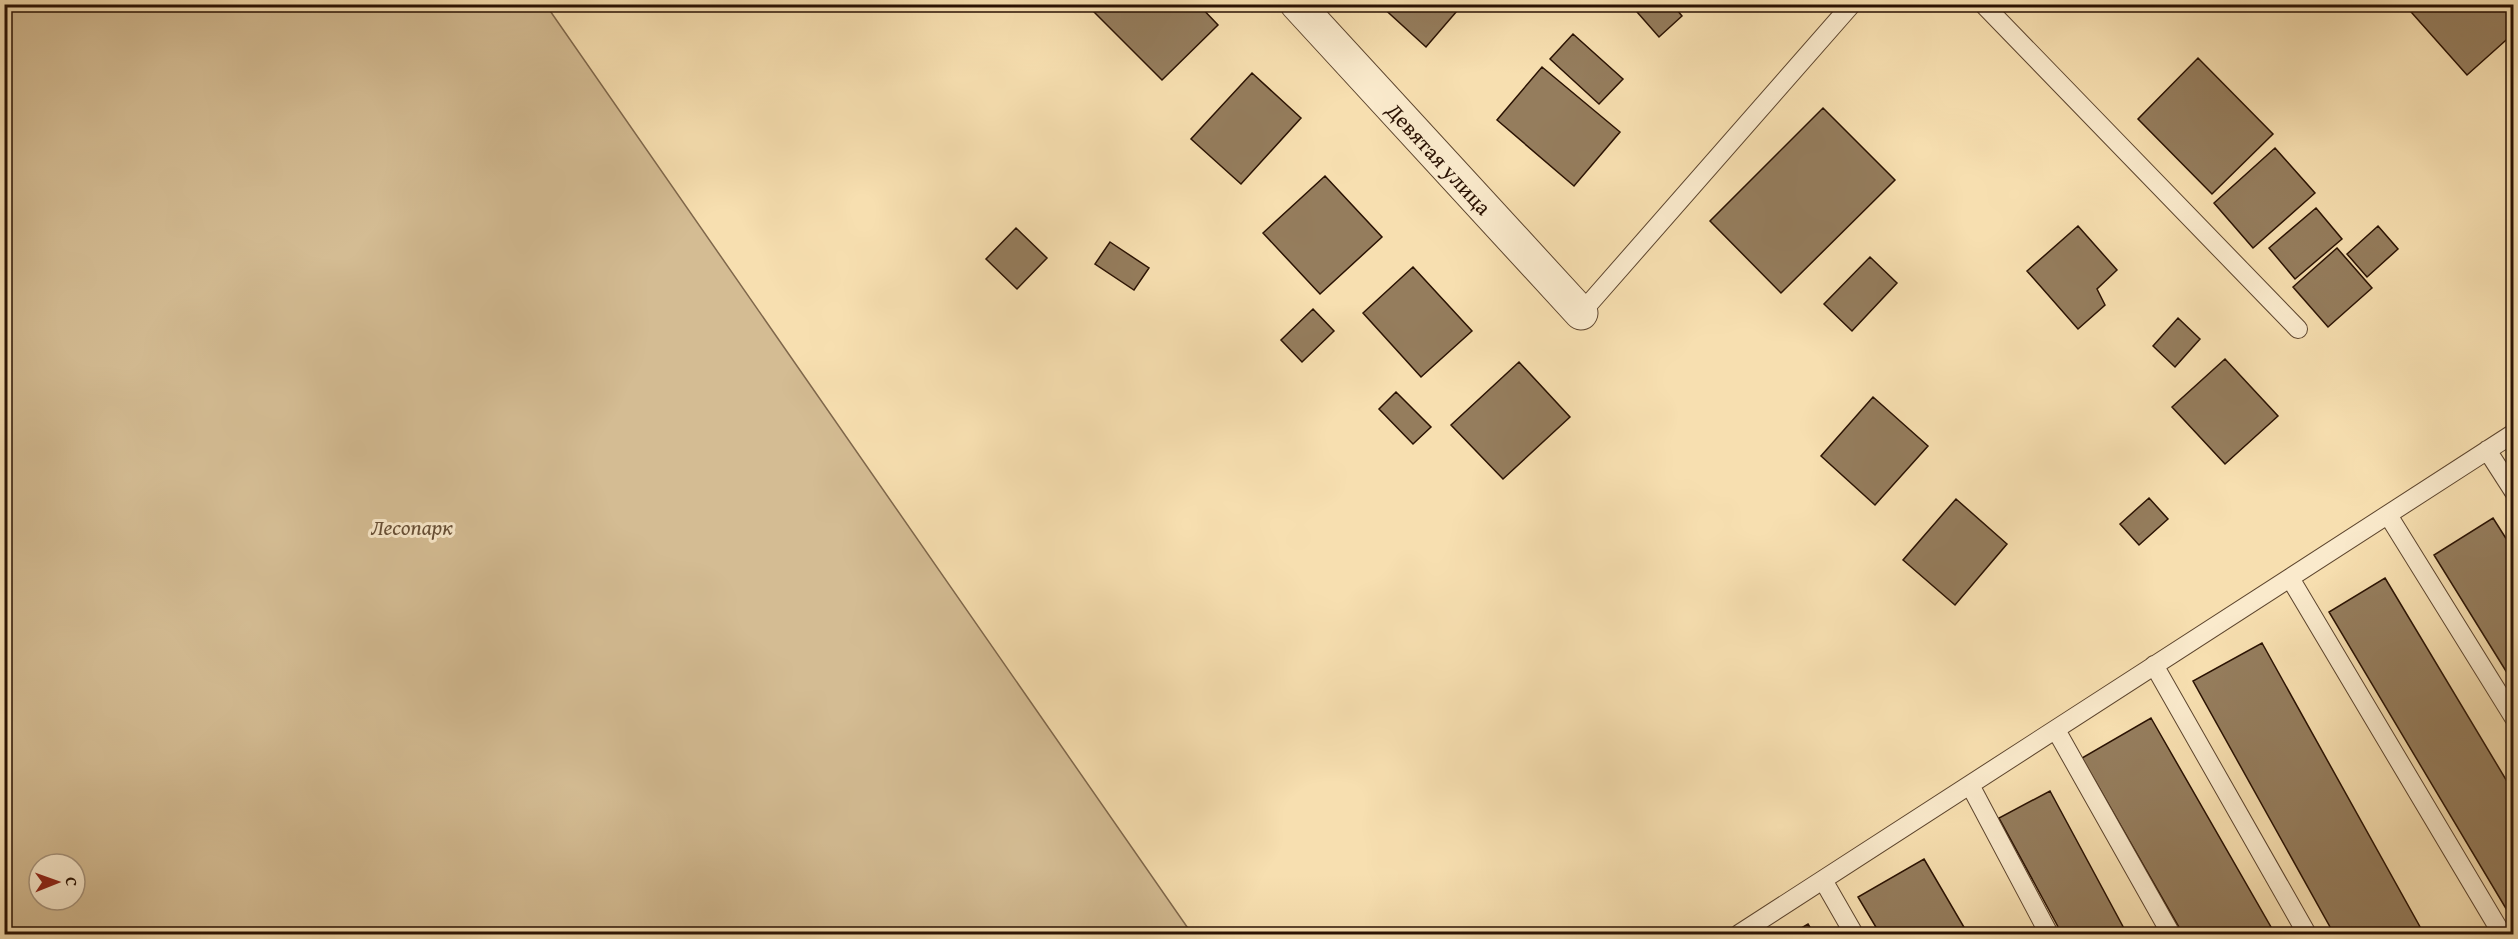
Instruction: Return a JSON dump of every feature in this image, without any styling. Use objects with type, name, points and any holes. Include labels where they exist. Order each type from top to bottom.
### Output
[{"type":"street","name":"Девятая улица","points":[[1298,4],[1581,313]]},
{"type":"lane","points":[[1581,313],[1852,4]]},
{"type":"lane","points":[[1983,4],[2298,329]]},
{"type":"lane","points":[[1739,934],[2514,433]]},
{"type":"lane","points":[[2487,450],[2514,492]]},
{"type":"lane","points":[[2388,515],[2514,718]]},
{"type":"lane","points":[[2290,578],[2502,934]]},
{"type":"lane","points":[[2154,666],[2307,934]]},
{"type":"lane","points":[[2056,730],[2171,934]]},
{"type":"lane","points":[[1970,785],[2049,934]]},
{"type":"lane","points":[[1823,880],[1854,934]]},
{"type":"green space","name":"Лесопарк","points":[[5,4],[546,5],[1192,934],[5,934]]},
{"type":"building","points":[[1095,4],[1198,4],[1218,25],[1162,80],[1091,9]]},
{"type":"building","points":[[1379,4],[1463,4],[1426,47]]},
{"type":"building","points":[[1630,4],[1672,4],[1682,16],[1659,37]]},
{"type":"building","points":[[2404,4],[2507,4],[2514,11],[2514,33],[2467,75]]},
{"type":"building","points":[[1573,34],[1623,79],[1599,104],[1550,59]]},
{"type":"building","points":[[2198,58],[2273,134],[2212,194],[2138,119]]},
{"type":"building","points":[[1542,67],[1620,132],[1574,186],[1497,120]]},
{"type":"building","points":[[1252,73],[1301,118],[1241,184],[1191,139]]},
{"type":"building","points":[[1823,108],[1895,180],[1781,293],[1710,221]]},
{"type":"building","points":[[2275,148],[2315,193],[2253,248],[2214,203]]},
{"type":"building","points":[[1325,176],[1382,237],[1320,294],[1263,233]]},
{"type":"building","points":[[2316,208],[2342,239],[2295,279],[2269,248]]},
{"type":"building","points":[[2078,226],[2117,270],[2097,289],[2105,305],[2078,329],[2027,271]]},
{"type":"building","points":[[2378,226],[2398,249],[2367,277],[2347,254]]},
{"type":"building","points":[[1016,228],[1047,258],[1017,289],[986,259]]},
{"type":"building","points":[[1110,242],[1149,268],[1134,290],[1095,264]]},
{"type":"building","points":[[2337,248],[2372,288],[2328,327],[2293,287]]},
{"type":"building","points":[[1870,257],[1897,283],[1852,331],[1824,304]]},
{"type":"building","points":[[1413,267],[1472,331],[1421,377],[1363,313]]},
{"type":"building","points":[[1313,309],[1334,331],[1302,362],[1281,340]]},
{"type":"building","points":[[2178,318],[2200,339],[2175,367],[2153,346]]},
{"type":"building","points":[[2225,359],[2278,416],[2225,464],[2172,407]]},
{"type":"building","points":[[1519,362],[1570,417],[1503,479],[1451,425]]},
{"type":"building","points":[[1396,392],[1431,427],[1413,444],[1379,409]]},
{"type":"building","points":[[1873,397],[1928,446],[1875,505],[1821,456]]},
{"type":"building","points":[[2149,498],[2168,519],[2139,545],[2120,524]]},
{"type":"building","points":[[1956,499],[2007,544],[1955,605],[1903,560]]},
{"type":"building","points":[[2493,518],[2514,551],[2514,684],[2434,555]]},
{"type":"building","points":[[2385,578],[2514,793],[2514,922],[2329,612]]},
{"type":"building","points":[[2262,643],[2424,934],[2334,934],[2193,681]]},
{"type":"building","points":[[2151,718],[2275,934],[2183,934],[2082,758]]},
{"type":"building","points":[[2050,791],[2127,934],[2062,934],[1999,818]]},
{"type":"building","points":[[1924,859],[1968,934],[1880,934],[1858,897]]},
{"type":"building","points":[[1808,924],[1814,934],[1791,934]]}]
